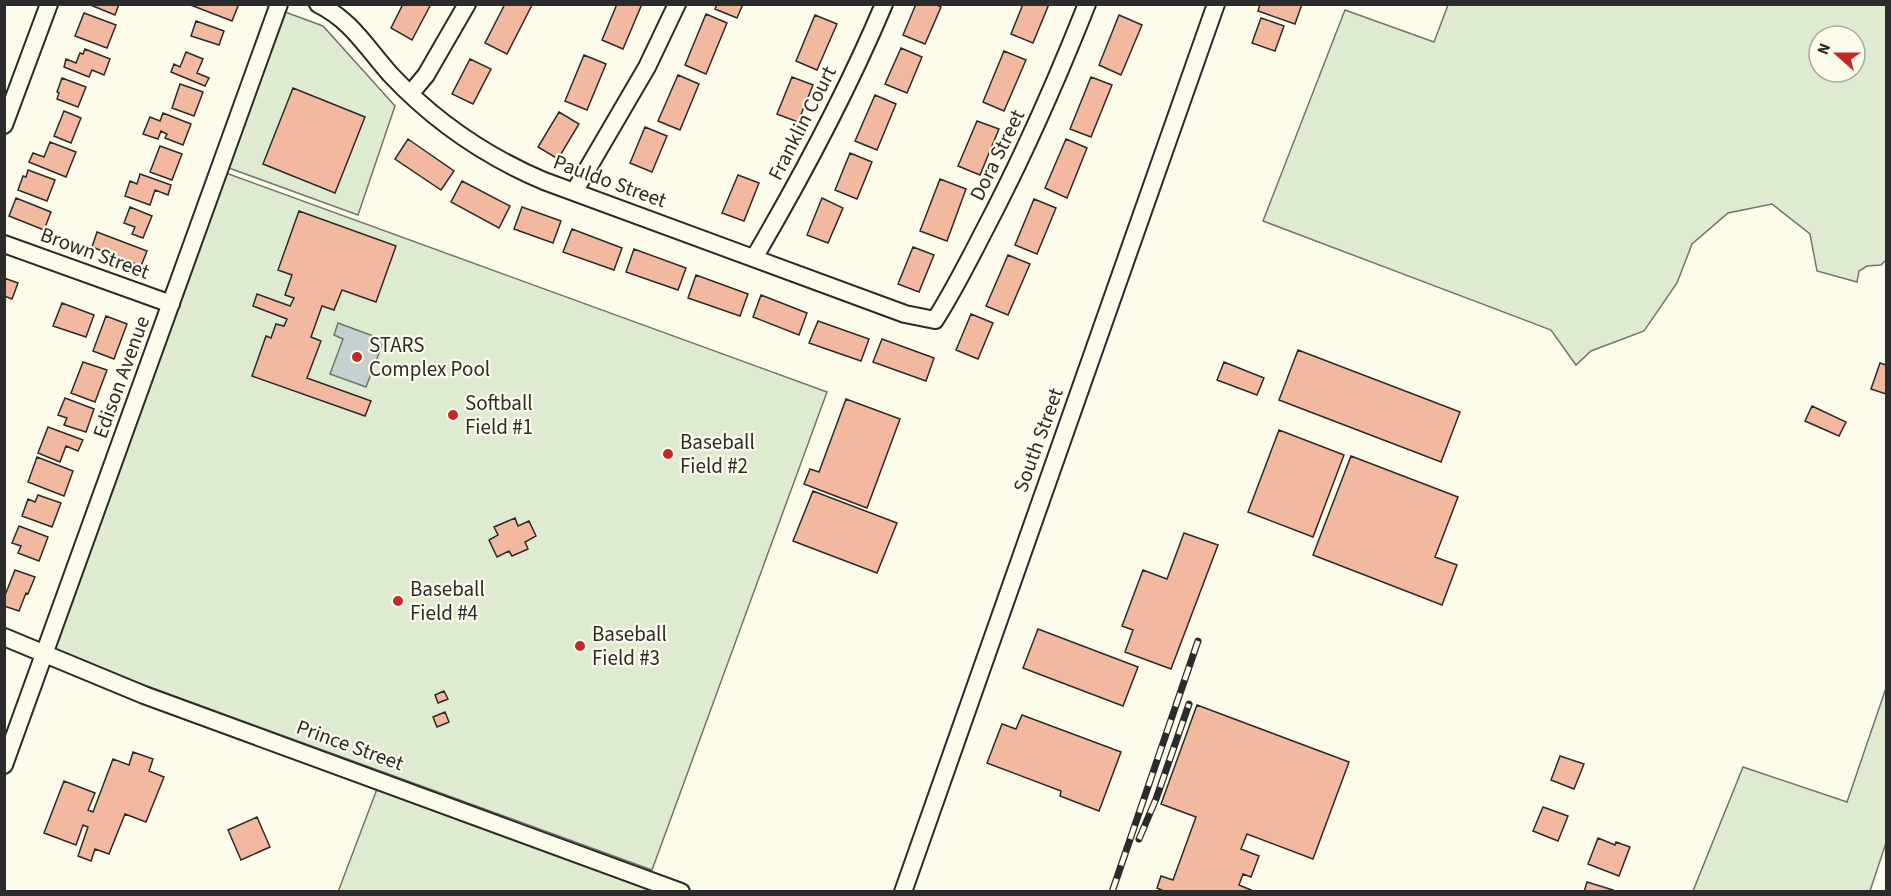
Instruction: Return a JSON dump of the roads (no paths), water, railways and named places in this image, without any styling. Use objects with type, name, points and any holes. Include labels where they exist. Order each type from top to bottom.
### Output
[{"type":"street","points":[[4,125],[49,4]]},
{"type":"street","name":"Edison Avenue","points":[[4,765],[279,4]]},
{"type":"street","name":"Pauldo Street","points":[[318,4],[344,20],[391,74],[445,125],[499,160],[574,192],[905,314],[935,320]]},
{"type":"street","points":[[411,93],[426,75],[467,4]]},
{"type":"street","points":[[574,192],[647,67],[677,4]]},
{"type":"street","name":"Franklin Court","points":[[754,258],[810,159],[864,51],[884,4]]},
{"type":"street","name":"Dora Street","points":[[935,320],[951,295],[1016,170],[1065,61],[1087,4]]},
{"type":"street","name":"South Street","points":[[903,891],[1216,4]]},
{"type":"street","name":"Brown Street","points":[[4,244],[171,304]]},
{"type":"street","name":"Prince Street","points":[[4,638],[155,699],[681,891]]},
{"type":"railway","points":[[1112,892],[1198,641]]},
{"type":"railway","points":[[1139,839],[1156,799],[1189,704]]},
{"type":"place","name":"STARS Complex Pool","points":[[357,357]]},
{"type":"place","name":"Softball Field #1","points":[[453,415]]},
{"type":"place","name":"Baseball Field #2","points":[[668,454]]},
{"type":"place","name":"Baseball Field #4","points":[[398,601]]},
{"type":"place","name":"Baseball Field #3","points":[[580,646]]}]
